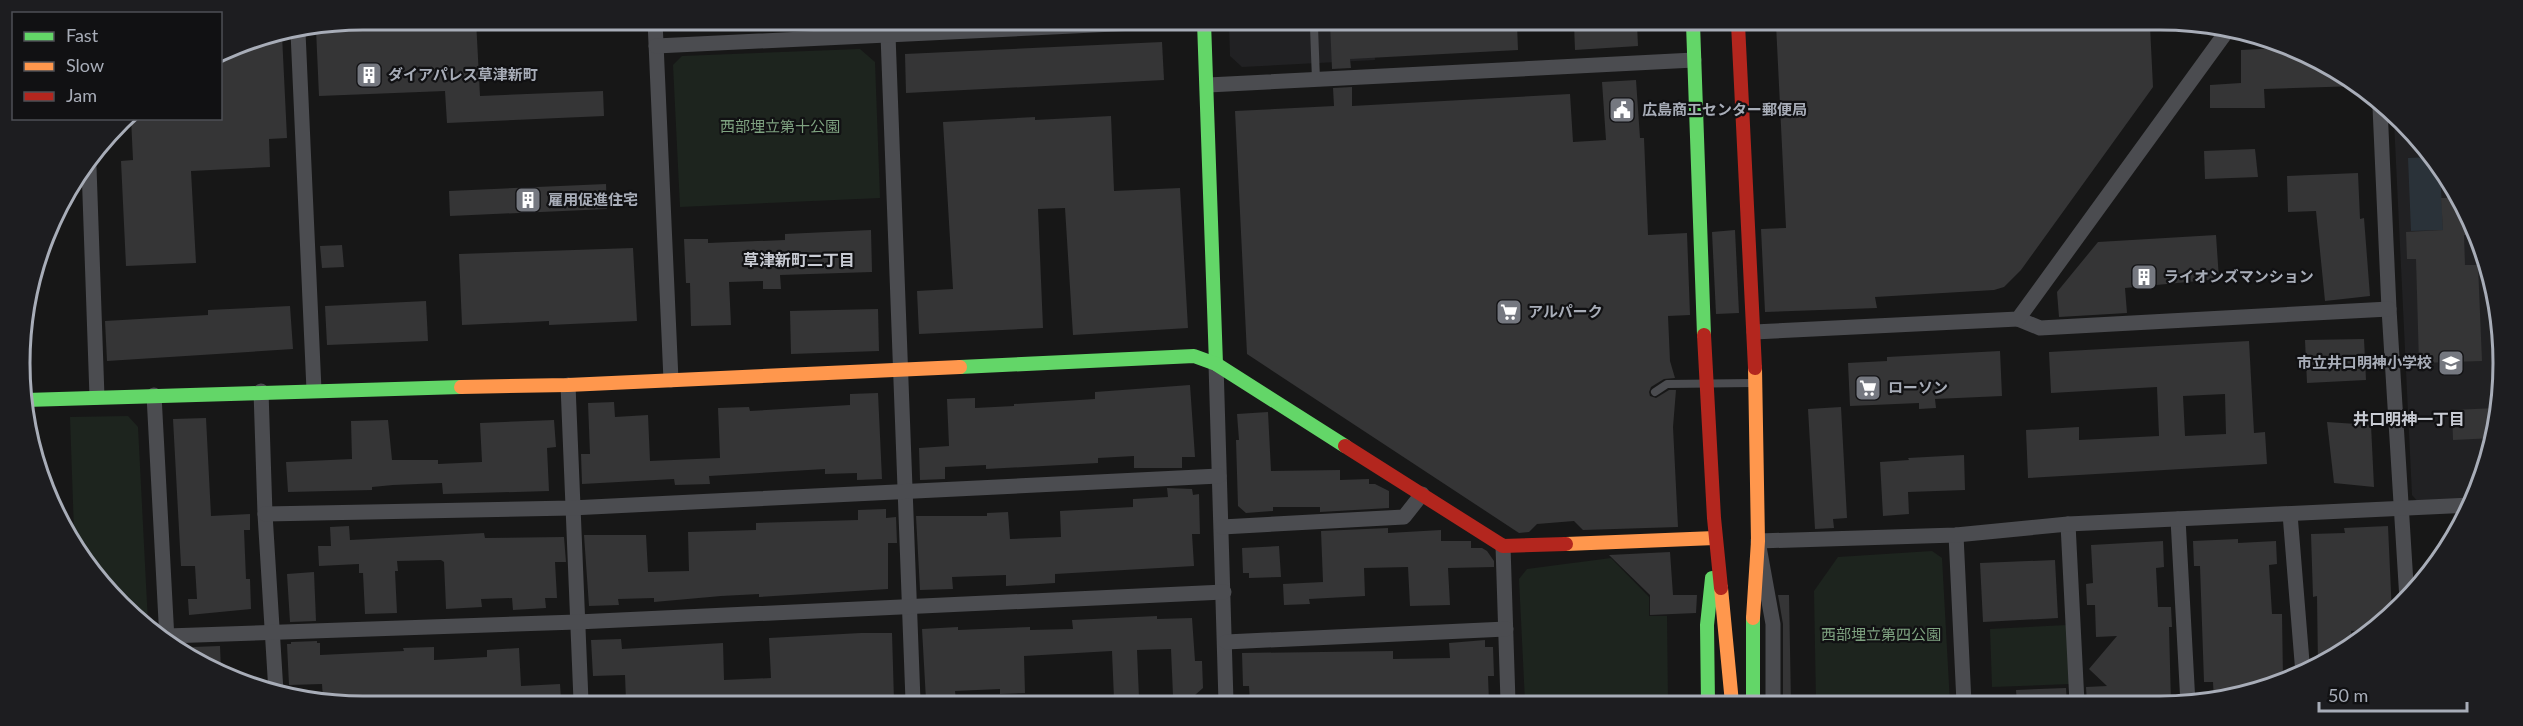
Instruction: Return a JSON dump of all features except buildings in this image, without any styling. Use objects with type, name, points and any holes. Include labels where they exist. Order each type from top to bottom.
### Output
[{"type":"street","points":[[655,30],[671,380]]},
{"type":"street","points":[[656,46],[1003,30]]},
{"type":"street","points":[[1205,30],[1226,696]]},
{"type":"street","points":[[1693,30],[1706,384],[1715,538],[1727,624],[1732,696]]},
{"type":"street","points":[[1738,30],[1754,332],[1758,541],[1753,620],[1753,696]]},
{"type":"street","points":[[298,36],[314,390]]},
{"type":"street","points":[[888,36],[903,492],[913,696]]},
{"type":"street","points":[[2018,319],[2225,36]]},
{"type":"street","points":[[1208,85],[1694,60]]},
{"type":"street","points":[[2380,113],[2389,309],[2406,587]]},
{"type":"street","points":[[86,178],[97,397]]},
{"type":"street","points":[[1754,332],[2018,319],[2040,327],[2389,309]]},
{"type":"street","points":[[32,400],[261,391],[568,385],[1194,356],[1216,364],[1503,546],[1715,538]]},
{"type":"street","points":[[568,385],[571,508],[581,696]]},
{"type":"street","points":[[261,391],[265,514],[276,685]]},
{"type":"street","points":[[154,395],[167,632]]},
{"type":"street","points":[[265,514],[571,508],[1219,476]]},
{"type":"street","points":[[1222,527],[1404,518],[1422,494]]},
{"type":"street","points":[[1758,541],[1956,535],[2068,524],[2461,505]]},
{"type":"street","points":[[2290,514],[2301,665]]},
{"type":"street","points":[[2178,519],[2187,694]]},
{"type":"street","points":[[2068,524],[2077,696]]},
{"type":"street","points":[[1956,535],[1964,696]]},
{"type":"street","points":[[1707,696],[1707,625],[1715,538]]},
{"type":"street","points":[[1758,541],[1773,624],[1773,696]]},
{"type":"street","points":[[1503,546],[1508,696]]},
{"type":"street","points":[[174,637],[273,630],[577,622],[1224,592]]},
{"type":"street","points":[[1226,642],[1506,629]]},
{"type":"lane","points":[[1314,30],[1316,80]]},
{"type":"lane","points":[[1655,392],[1667,384],[1755,383]]},
{"type":"shaded area","points":[[1229,30],[1373,30],[1375,60],[1242,67],[1230,56]]},
{"type":"shaded area","name":"市立井口明神小学校","points":[[2394,127],[2424,160],[2459,216],[2482,277],[2492,341],[2492,385],[2487,428],[2482,449],[2463,502],[2420,504],[2412,495]]},
{"type":"shaded area","points":[[2422,157],[2441,185],[2443,230],[2411,231],[2408,158]]},
{"type":"green space","name":"西部埋立第十公園","points":[[860,49],[875,62],[880,198],[680,207],[673,65],[682,56]]},
{"type":"green space","points":[[128,416],[138,427],[148,617],[113,583],[74,528],[70,417]]},
{"type":"green space","name":"西部埋立第四公園","points":[[1932,551],[1942,558],[1950,696],[1816,696],[1814,591],[1838,557]]},
{"type":"green space","points":[[1611,558],[1649,597],[1649,616],[1667,616],[1668,696],[1525,696],[1519,579],[1527,569]]},
{"type":"green space","points":[[2067,625],[2070,684],[1992,687],[1990,629]]},
{"type":"traffic: fast","points":[[1204,30],[1216,364]]},
{"type":"traffic: fast","points":[[1693,30],[1704,335]]},
{"type":"traffic: fast","points":[[960,367],[1194,356],[1216,364],[1345,446]]},
{"type":"traffic: fast","points":[[32,400],[461,387]]},
{"type":"traffic: fast","points":[[1708,696],[1707,625],[1712,578]]},
{"type":"traffic: fast","points":[[1753,618],[1753,696]]},
{"type":"traffic: slow","points":[[461,387],[568,385],[960,367]]},
{"type":"traffic: slow","points":[[1753,618],[1758,541],[1755,368]]},
{"type":"traffic: slow","points":[[1566,544],[1715,538]]},
{"type":"traffic: slow","points":[[1721,588],[1731,696]]},
{"type":"traffic: jam","points":[[1738,30],[1755,368]]},
{"type":"traffic: jam","points":[[1704,335],[1714,518],[1721,588]]},
{"type":"traffic: jam","points":[[1345,446],[1503,546],[1566,544]]},
{"type":"place","name":"ダイアパレス草津新町","points":[[369,75]]},
{"type":"place","name":"広島商工センター郵便局","points":[[1622,110]]},
{"type":"place","name":"雇用促進住宅","points":[[528,200]]},
{"type":"place","name":"ライオンズマンション","points":[[2144,277]]},
{"type":"place","name":"アルパーク","points":[[1509,312]]},
{"type":"place","name":"市立井口明神小学校","points":[[2451,363]]},
{"type":"place","name":"ローソン","points":[[1868,388]]},
{"type":"district","name":"草津新町二丁目","points":[[799,260]]},
{"type":"district","name":"井口明神一丁目","points":[[2409,419]]}]
